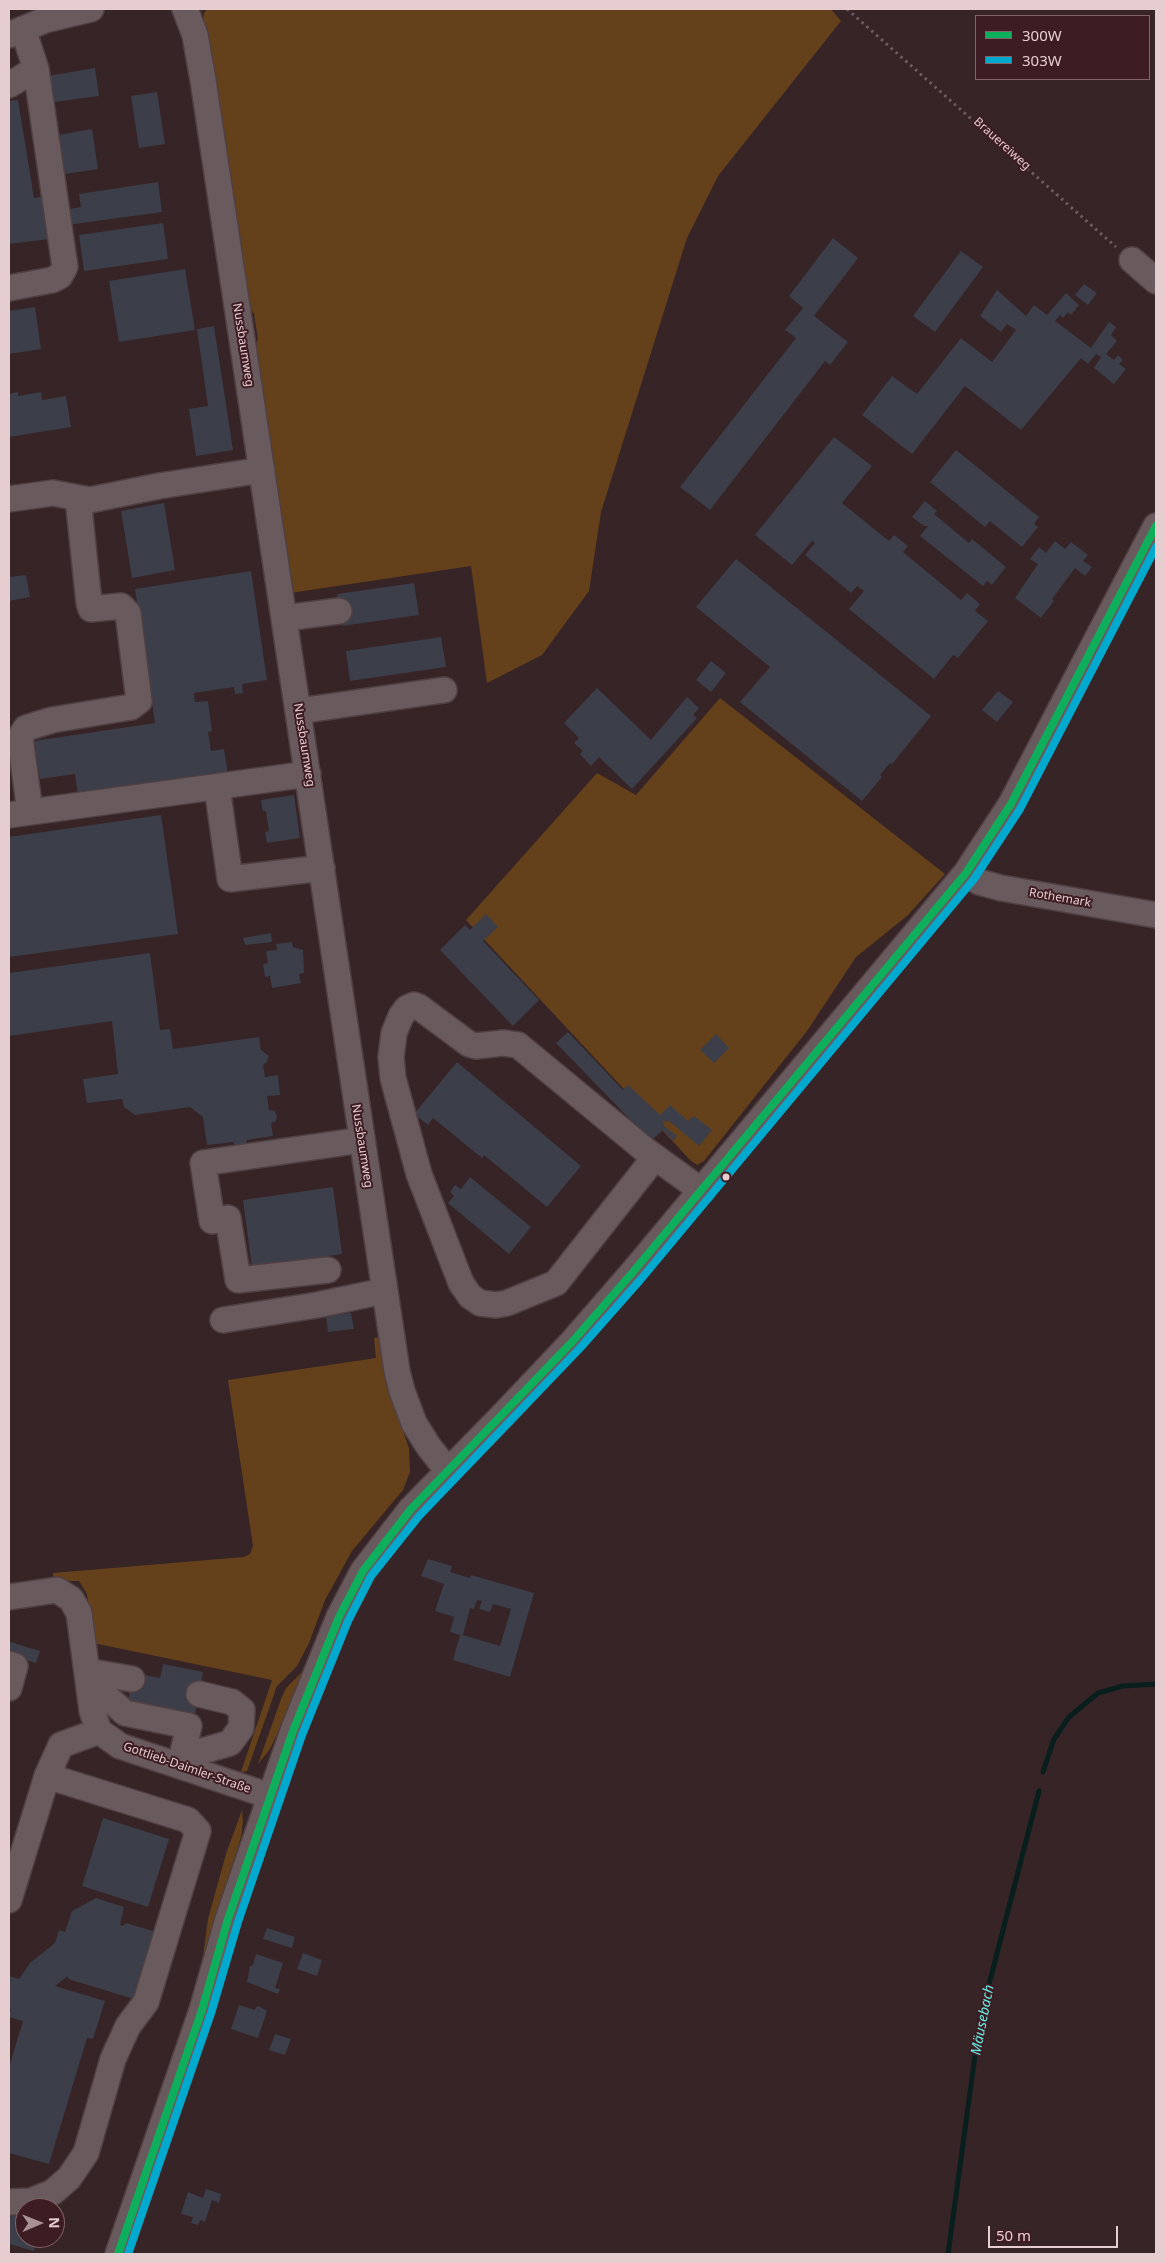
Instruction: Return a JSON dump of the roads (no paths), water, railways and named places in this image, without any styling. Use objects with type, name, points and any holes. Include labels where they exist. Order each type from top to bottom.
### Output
[{"type":"street","points":[[9,288],[52,280],[60,276],[65,267],[36,69],[16,32],[60,15],[83,9]]},
{"type":"street","name":"Nussbaumweg","points":[[185,9],[196,35],[397,1371],[407,1407],[421,1436],[448,1470]]},
{"type":"street","points":[[9,85],[36,69]]},
{"type":"street","points":[[1132,260],[1156,281]]},
{"type":"street","points":[[9,500],[53,492],[90,500],[159,486],[262,470]]},
{"type":"street","points":[[78,498],[89,603],[91,609],[121,606],[128,612],[139,700],[131,708],[52,720],[26,728],[20,737],[20,814],[308,774]]},
{"type":"street","points":[[118,2254],[202,2010],[228,1919],[293,1731],[351,1592],[363,1571],[400,1521],[573,1341],[702,1191],[966,873],[1011,804],[1156,526]]},
{"type":"street","points":[[285,618],[339,611]]},
{"type":"street","points":[[299,711],[444,690]]},
{"type":"street","points":[[217,787],[230,880],[322,868]]},
{"type":"street","name":"Rothemark","points":[[966,873],[979,882],[1001,888],[1156,915]]},
{"type":"street","points":[[655,1157],[562,1278],[556,1283],[507,1303],[496,1306],[480,1303],[470,1296],[461,1283],[419,1174],[393,1078],[391,1057],[394,1033],[401,1016],[407,1008],[414,1005],[469,1044],[476,1046],[503,1043],[518,1046],[655,1157],[676,1170],[702,1191]]},
{"type":"street","points":[[328,1270],[238,1280],[228,1218],[212,1221],[203,1163],[362,1140]]},
{"type":"street","points":[[288,1273],[293,1309]]},
{"type":"street","points":[[222,1320],[293,1309],[384,1291]]},
{"type":"street","points":[[9,1597],[57,1590],[71,1599],[78,1613],[92,1710],[99,1731],[61,1746],[47,1776],[9,1900]]},
{"type":"street","points":[[9,1664],[15,1666],[9,1688]]},
{"type":"street","points":[[88,1682],[132,1679]]},
{"type":"street","points":[[88,1682],[125,1713],[189,1726],[187,1767]]},
{"type":"street","points":[[187,1767],[199,1752],[230,1743],[241,1728],[242,1710],[232,1702],[199,1694]]},
{"type":"street","name":"Gottlieb-Daimler-Straße","points":[[99,1731],[120,1746],[270,1796]]},
{"type":"street","points":[[9,2202],[31,2201],[53,2192],[69,2178],[86,2153],[113,2059],[128,2026],[146,2002],[198,1832],[188,1820],[47,1776]]},
{"type":"waterway","name":"Mäusebach","points":[[1043,1772],[1054,1739],[1069,1717],[1098,1693],[1123,1686],[1156,1684]]},
{"type":"waterway","name":"Mäusebach","points":[[948,2254],[980,2019],[1039,1791]]}]
